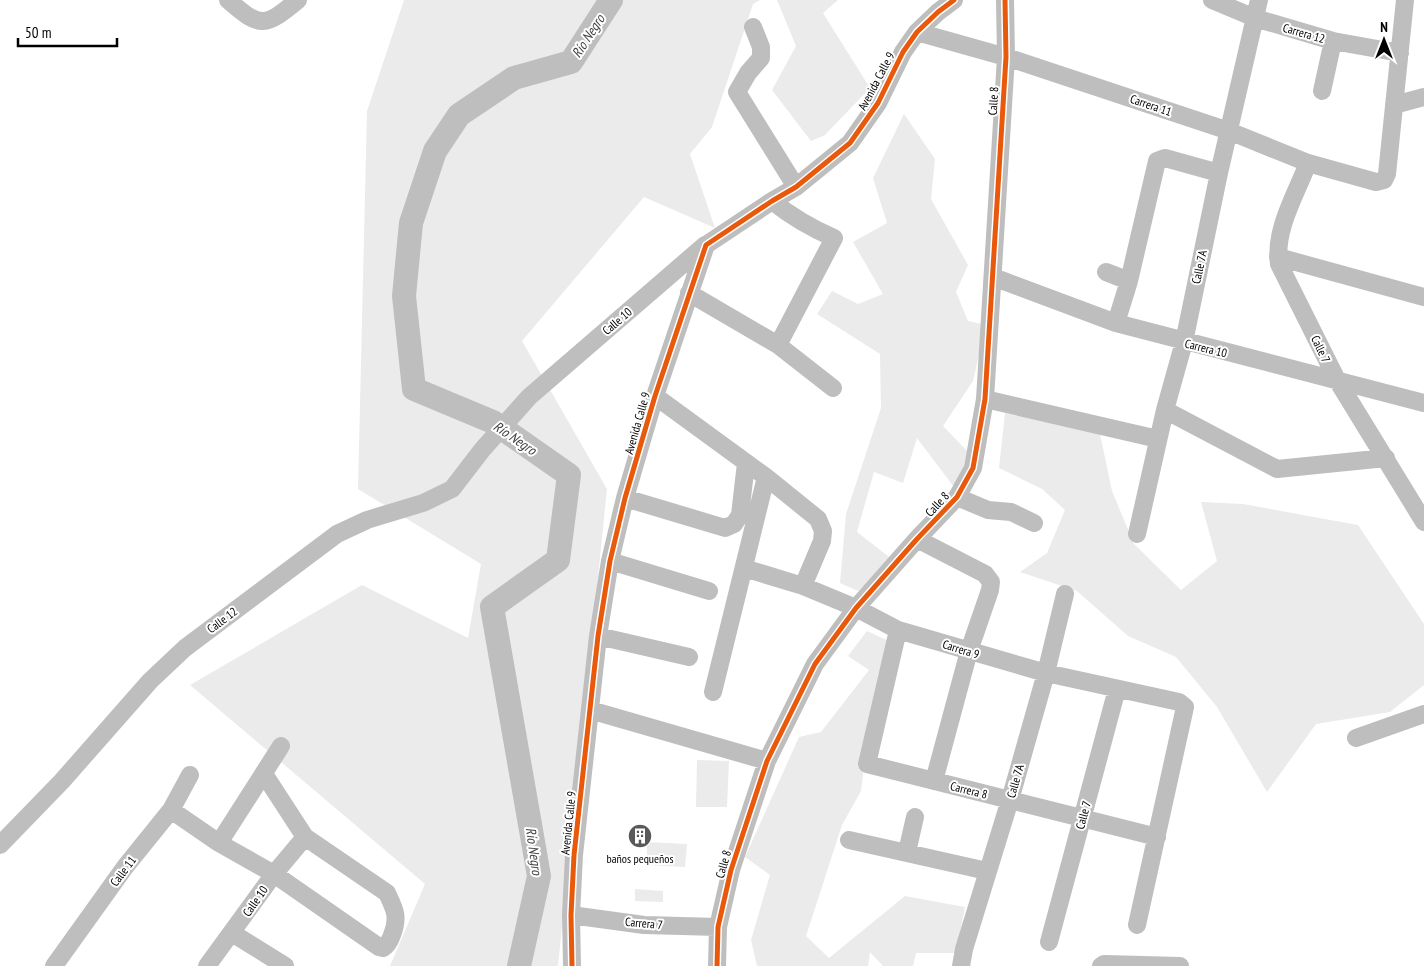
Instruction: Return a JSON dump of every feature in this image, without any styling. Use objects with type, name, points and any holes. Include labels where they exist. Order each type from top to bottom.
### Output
[{"type":"street","points":[[228,0],[253,19],[263,22],[273,20],[298,0]]},
{"type":"street","name":"Avenida Calle 9","points":[[572,966],[571,915],[574,855],[598,636],[610,561],[625,498],[655,396],[706,245],[796,187],[850,143],[878,103],[904,52],[917,32],[954,0]]},
{"type":"street","name":"Calle 8","points":[[717,966],[718,927],[730,870],[767,761],[815,664],[856,608],[917,539],[958,497],[973,468],[985,399],[1006,56],[1005,0]]},
{"type":"street","name":"Carrera 12","points":[[1212,0],[1255,18],[1333,41],[1400,53]]},
{"type":"street","name":"Calle 7A","points":[[1136,534],[1165,410],[1184,342],[1219,173],[1259,0]]},
{"type":"street","points":[[1405,0],[1394,104],[1424,98]]},
{"type":"street","points":[[754,27],[761,47],[761,58],[748,73],[737,92],[796,187]]},
{"type":"street","name":"Carrera 11","points":[[917,32],[1006,56],[1229,131],[1308,163],[1376,182],[1384,180],[1387,174],[1394,104]]},
{"type":"street","points":[[1322,91],[1333,41]]},
{"type":"street","points":[[1116,323],[1129,281],[1157,161],[1165,158],[1219,173]]},
{"type":"street","name":"Calle 7","points":[[1308,163],[1280,234],[1277,252],[1279,264],[1336,380],[1424,522]]},
{"type":"street","points":[[772,201],[812,229],[834,238],[778,345]]},
{"type":"street","name":"Calle 10","points":[[482,450],[529,397],[706,245]]},
{"type":"street","points":[[1278,257],[1424,297]]},
{"type":"street","points":[[1106,272],[1129,281]]},
{"type":"street","name":"Carrera 10","points":[[993,277],[1116,323],[1424,403]]},
{"type":"street","points":[[689,293],[778,345],[833,388]]},
{"type":"street","points":[[655,396],[766,477],[818,519],[822,531],[822,541],[803,586]]},
{"type":"street","points":[[985,399],[1158,440]]},
{"type":"street","points":[[1165,410],[1277,469],[1386,458]]},
{"type":"street","name":"Calle 12","points":[[0,845],[62,781],[150,681],[185,648],[337,534],[367,520],[423,503],[452,489],[482,450]]},
{"type":"street","points":[[625,498],[725,528],[734,524],[740,515],[746,462]]},
{"type":"street","points":[[713,692],[766,477]]},
{"type":"street","points":[[958,497],[988,510],[1011,512],[1034,522]]},
{"type":"street","points":[[917,539],[985,574],[991,582],[969,651],[934,781]]},
{"type":"street","points":[[610,561],[709,591]]},
{"type":"street","name":"Carrera 9","points":[[744,568],[803,586],[856,608],[898,630],[1046,673],[1179,702],[1185,707],[1157,837]]},
{"type":"street","name":"Calle 7A","points":[[961,966],[964,949],[1010,800],[1046,673],[1065,594]]},
{"type":"street","name":"Carrera 8","points":[[898,630],[867,764],[1157,837]]},
{"type":"street","points":[[598,636],[689,658]]},
{"type":"street","name":"Calle 7","points":[[1050,942],[1117,689]]},
{"type":"street","points":[[590,710],[767,761]]},
{"type":"street","points":[[1356,738],[1424,714]]},
{"type":"street","points":[[219,843],[282,746]]},
{"type":"street","points":[[171,810],[219,843],[274,874],[378,947],[383,948],[387,946],[397,922],[394,907],[388,893],[305,837],[264,774]]},
{"type":"street","name":"Calle 11","points":[[54,966],[125,867],[171,810],[190,775]]},
{"type":"street","points":[[907,852],[915,817]]},
{"type":"street","name":"Calle 10","points":[[207,966],[274,874],[305,837]]},
{"type":"street","points":[[1136,925],[1157,837]]},
{"type":"street","points":[[849,840],[987,870]]},
{"type":"street","name":"Carrera 7","points":[[571,915],[644,925],[718,927]]},
{"type":"street","points":[[232,933],[285,966]]},
{"type":"street","points":[[1098,965],[1180,966]]},
{"type":"shaded area","points":[[404,0],[760,0],[753,4],[712,127],[690,154],[715,228],[644,197],[522,341],[607,489],[558,966],[390,966],[425,884],[190,685],[362,585],[468,638],[481,564],[358,489],[367,111]]},
{"type":"shaded area","points":[[777,0],[838,0],[823,13],[870,88],[825,135],[811,141],[772,90],[796,46]]},
{"type":"shaded area","points":[[904,114],[935,159],[931,199],[968,265],[956,292],[968,321],[986,325],[973,381],[943,426],[970,454],[957,491],[917,438],[903,483],[874,472],[857,532],[893,560],[858,591],[840,583],[846,514],[881,408],[880,354],[817,314],[832,291],[858,304],[883,294],[853,242],[887,223],[873,178]]},
{"type":"shaded area","points":[[1005,413],[1100,434],[1112,491],[1134,544],[1181,590],[1217,561],[1201,502],[1243,504],[1358,525],[1424,624],[1424,685],[1390,712],[1316,724],[1267,792],[1217,707],[1176,657],[1128,636],[1077,591],[1020,572],[1047,553],[1065,510],[1042,489],[999,468]]},
{"type":"shaded area","points":[[867,631],[893,643],[867,743],[861,791],[842,825],[806,936],[829,958],[905,896],[965,907],[956,953],[916,953],[913,966],[883,966],[870,952],[868,966],[757,966],[751,940],[770,875],[745,857],[799,737],[821,732],[869,670],[848,656]]},
{"type":"shaded area","points":[[697,760],[729,761],[727,807],[696,807]]},
{"type":"shaded area","points":[[647,842],[687,844],[685,867],[647,865]]},
{"type":"shaded area","points":[[635,889],[663,891],[663,902],[635,901]]},
{"type":"waterway","name":"Río Negro","points":[[519,966],[539,876],[492,607],[558,560],[569,475],[493,422],[414,389],[404,296],[411,223],[435,151],[459,115],[514,78],[571,62],[611,0]]},
{"type":"cycle path","points":[[572,966],[571,915],[574,855],[598,636],[610,561],[625,498],[655,396],[706,245],[796,187],[850,143],[878,103],[903,52],[917,32],[954,0]]},
{"type":"cycle path","points":[[717,966],[718,927],[731,870],[767,761],[815,664],[856,608],[957,497],[973,468],[985,399],[1006,57],[1005,0]]},
{"type":"place","name":"baños pequeños","points":[[640,836]]}]
